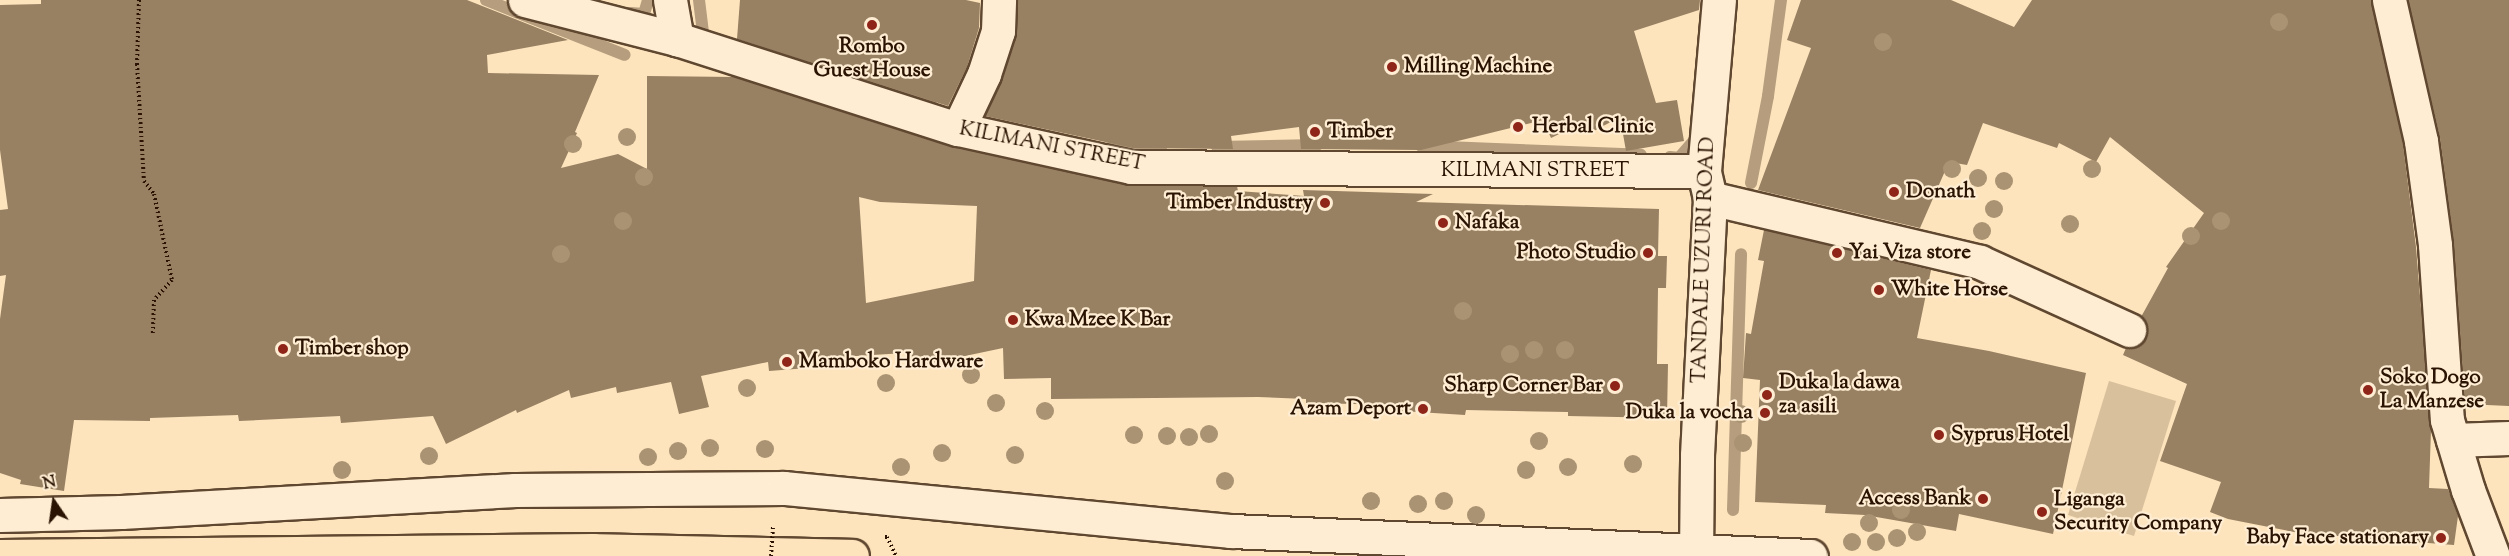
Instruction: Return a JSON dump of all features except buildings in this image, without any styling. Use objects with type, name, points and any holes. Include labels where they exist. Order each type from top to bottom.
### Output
[{"type":"highway","points":[[0,556],[593,549],[852,556]]},
{"type":"street","name":"KILIMANI STREET","points":[[525,0],[677,39],[958,129],[1131,167],[1707,184],[1980,262],[2128,330]]},
{"type":"street","points":[[670,0],[677,39]]},
{"type":"street","points":[[958,129],[988,63],[998,31],[999,0]]},
{"type":"street","name":"TANDALE UZURI ROAD","points":[[1696,553],[1697,454],[1707,184],[1719,0]]},
{"type":"street","points":[[2389,0],[2421,141],[2435,245],[2438,318],[2447,420],[2493,556]]},
{"type":"street","points":[[2453,440],[2509,438]]},
{"type":"street","points":[[0,515],[121,512],[515,490],[784,488],[1231,531],[1696,553],[1810,556]]},
{"type":"path","points":[[139,0],[138,64],[144,181],[154,194],[172,280],[153,300],[153,333]]},
{"type":"path","points":[[771,556],[773,525]]},
{"type":"shaded area","points":[[2109,381],[2176,401],[2134,536],[2068,515]]},
{"type":"waterway","points":[[486,0],[625,55]]},
{"type":"waterway","points":[[630,13],[644,14],[648,0]]},
{"type":"waterway","points":[[699,0],[703,35],[713,38]]},
{"type":"waterway","points":[[1751,183],[1768,96],[1781,0]]},
{"type":"waterway","points":[[762,50],[818,63]]},
{"type":"waterway","points":[[854,76],[931,104]]},
{"type":"waterway","points":[[1670,157],[1679,158],[1699,135]]},
{"type":"waterway","points":[[1217,147],[1317,145]]},
{"type":"waterway","points":[[1421,146],[1641,155]]},
{"type":"waterway","points":[[1109,148],[1161,148]]},
{"type":"waterway","points":[[1733,510],[1741,254]]},
{"type":"place","name":"Rombo Guest House","points":[[872,25]]},
{"type":"place","name":"Milling Machine","points":[[1392,67]]},
{"type":"place","name":"Herbal Clinic","points":[[1518,127]]},
{"type":"place","name":"Timber","points":[[1315,132]]},
{"type":"place","name":"Donath","points":[[1894,192]]},
{"type":"place","name":"Timber Industry","points":[[1325,203]]},
{"type":"place","name":"Nafaka","points":[[1443,223]]},
{"type":"place","name":"Photo Studio","points":[[1648,253]]},
{"type":"place","name":"Yai Viza store","points":[[1837,253]]},
{"type":"place","name":"White Horse","points":[[1879,290]]},
{"type":"place","name":"Kwa Mzee K Bar","points":[[1013,320]]},
{"type":"place","name":"Timber shop","points":[[283,349]]},
{"type":"place","name":"Mamboko Hardware","points":[[787,362]]},
{"type":"place","name":"Sharp Corner Bar","points":[[1615,386]]},
{"type":"place","name":"Soko Dogo La Manzese","points":[[2368,390]]},
{"type":"place","name":"Duka la dawa za asili","points":[[1767,395]]},
{"type":"place","name":"Azam Deport","points":[[1423,409]]},
{"type":"place","name":"Duka la vocha","points":[[1765,413]]},
{"type":"place","name":"Syprus Hotel","points":[[1939,435]]},
{"type":"place","name":"Access Bank","points":[[1983,499]]},
{"type":"place","name":"Liganga Security Company","points":[[2042,512]]},
{"type":"place","name":"Baby Face stationary","points":[[2441,538]]}]
